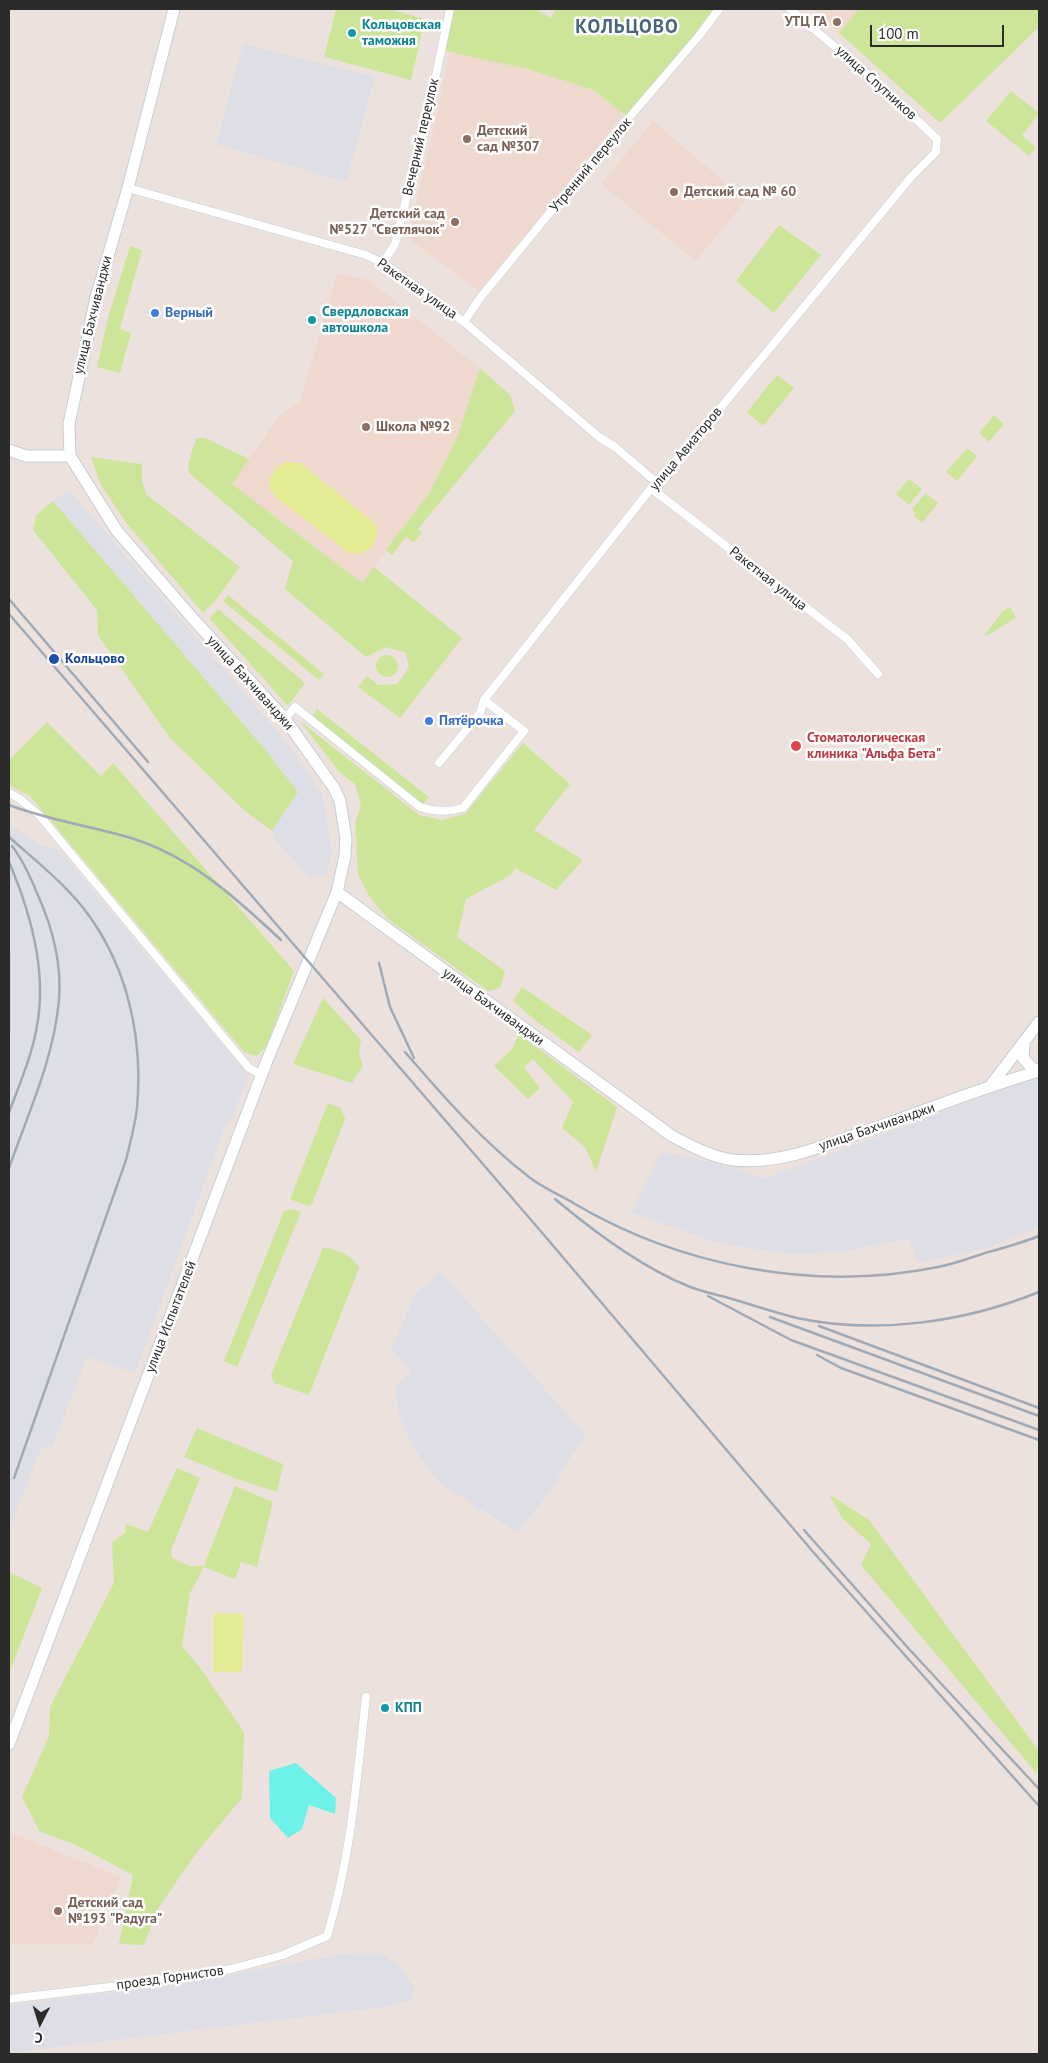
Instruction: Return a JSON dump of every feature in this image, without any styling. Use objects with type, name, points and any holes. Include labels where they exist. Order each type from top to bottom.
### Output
[{"type":"main road","name":"улица Бахчиванджи","points":[[174,9],[128,188],[96,297],[69,424],[70,456],[117,531],[195,621],[285,719],[334,788],[340,801],[346,839],[345,856],[336,892],[672,1136],[701,1151],[732,1160],[763,1159],[820,1147],[919,1113],[991,1085],[1039,1071]]},
{"type":"main road","points":[[9,450],[26,456],[70,456]]},
{"type":"main road","name":"улица Испытателей","points":[[9,1744],[262,1075],[336,892]]},
{"type":"main road","points":[[991,1085],[1037,1027]]},
{"type":"main road","name":"улица Бахчиванджи","points":[[1024,1043],[1024,1058],[1032,1068],[1039,1071]]},
{"type":"street","name":"Вечерний переулок","points":[[383,263],[395,244],[430,103],[450,9]]},
{"type":"street","name":"Утренний переулок","points":[[464,322],[480,298],[598,154],[698,37],[719,9]]},
{"type":"street","name":"улица Спутников","points":[[790,9],[878,84],[937,139]]},
{"type":"street","name":"улица Авиаторов","points":[[439,764],[480,713],[484,700],[654,485],[689,446],[906,184],[936,152],[937,139]]},
{"type":"street","name":"Ракетная улица","points":[[128,188],[366,255],[383,263],[464,322],[599,437],[615,447],[654,485],[847,639],[878,674]]},
{"type":"street","points":[[285,719],[295,707],[420,807],[430,811],[451,811],[462,808],[524,731],[484,700]]},
{"type":"street","points":[[9,793],[40,815],[249,1068],[262,1075]]},
{"type":"street","name":"проезд Горнистов","points":[[9,1998],[126,1985],[230,1969],[283,1955],[326,1936],[335,1908],[352,1818],[366,1696]]},
{"type":"shaded area","name":"УТЦ ГА","points":[[812,9],[859,9],[839,33]]},
{"type":"shaded area","points":[[243,44],[375,77],[346,182],[216,144]]},
{"type":"shaded area","points":[[449,52],[528,69],[593,90],[625,113],[479,291],[408,238],[439,105]]},
{"type":"shaded area","name":"Детский сад № 60","points":[[653,121],[746,200],[696,261],[601,184]]},
{"type":"shaded area","name":"Школа №92","points":[[337,273],[368,280],[480,368],[457,438],[429,493],[362,583],[232,484],[279,416],[300,402]]},
{"type":"shaded area","points":[[69,490],[288,744],[323,796],[332,852],[326,875],[309,877],[274,838],[272,831],[298,792],[268,753],[53,501]]},
{"type":"shaded area","points":[[9,824],[41,845],[59,850],[248,1075],[235,1112],[225,1126],[135,1373],[87,1357],[52,1447],[41,1448],[9,1530]]},
{"type":"shaded area","points":[[1039,1076],[1039,1227],[987,1248],[918,1263],[909,1239],[845,1251],[796,1255],[722,1244],[631,1213],[661,1152],[690,1157],[766,1178]]},
{"type":"shaded area","points":[[439,1270],[585,1434],[547,1496],[517,1532],[439,1483],[415,1450],[399,1416],[395,1386],[412,1371],[391,1349],[417,1291],[424,1285],[429,1284]]},
{"type":"shaded area","name":"Детский сад №193 \"Радуга\"","points":[[9,1832],[121,1877],[93,1944],[9,1944]]},
{"type":"shaded area","points":[[349,1953],[379,1953],[401,1966],[414,1989],[412,1999],[391,2006],[9,2053],[9,2005],[166,1986]]},
{"type":"green space","points":[[336,9],[389,9],[425,19],[411,80],[324,57]]},
{"type":"green space","points":[[451,9],[536,9],[551,18],[556,9],[719,9],[630,118],[593,90],[528,69],[440,50]]},
{"type":"green space","points":[[859,9],[1039,9],[1039,27],[940,123],[839,33]]},
{"type":"green space","points":[[1011,91],[1039,113],[1022,136],[1036,147],[1029,156],[986,121]]},
{"type":"green space","points":[[779,225],[821,255],[774,313],[736,281]]},
{"type":"green space","points":[[130,246],[142,250],[120,329],[131,333],[120,373],[97,367],[108,318]]},
{"type":"green space","points":[[480,368],[510,395],[515,411],[418,529],[422,532],[414,543],[406,537],[392,555],[386,550],[429,493],[457,438]]},
{"type":"green space","points":[[777,375],[794,388],[763,426],[747,412]]},
{"type":"green space","points":[[994,415],[1004,424],[989,442],[979,433]]},
{"type":"green space","points":[[196,438],[205,438],[249,459],[232,484],[362,583],[374,567],[462,638],[400,718],[358,687],[367,676],[378,685],[397,684],[409,668],[406,653],[386,647],[366,657],[285,589],[293,561],[189,473],[188,465]]},
{"type":"green space","points":[[967,448],[977,456],[957,481],[946,472]]},
{"type":"green space","points":[[91,457],[142,464],[142,481],[146,494],[240,567],[215,601],[203,613],[127,524],[101,485]]},
{"type":"green space","points":[[286,462],[300,463],[376,524],[376,537],[371,547],[362,552],[349,553],[277,498],[269,488],[270,479],[275,469]]},
{"type":"green space","points":[[909,479],[922,489],[909,505],[896,494]]},
{"type":"green space","points":[[926,493],[938,503],[922,523],[915,517],[913,508]]},
{"type":"green space","points":[[53,501],[268,753],[298,792],[272,831],[245,811],[170,738],[98,635],[97,610],[33,530],[36,515]]},
{"type":"green space","points":[[228,595],[324,674],[319,680],[223,601]]},
{"type":"green space","points":[[1010,607],[1016,618],[986,636],[985,634],[1003,611]]},
{"type":"green space","points":[[218,609],[305,683],[288,706],[209,618]]},
{"type":"green space","points":[[387,655],[395,658],[398,666],[395,674],[387,677],[379,674],[376,666],[379,658]]},
{"type":"green space","points":[[317,709],[429,797],[421,806],[311,718]]},
{"type":"green space","points":[[300,721],[419,815],[442,820],[465,814],[523,743],[570,784],[534,830],[583,860],[556,890],[515,868],[511,875],[466,899],[457,937],[505,971],[500,988],[488,991],[389,920],[369,896],[358,874],[355,823],[361,805],[355,784],[340,773]]},
{"type":"green space","points":[[47,722],[101,776],[113,763],[294,971],[266,1047],[257,1056],[244,1052],[30,796],[9,785],[9,760]]},
{"type":"green space","points":[[522,987],[592,1035],[579,1052],[536,1021],[513,1001]]},
{"type":"green space","points":[[323,998],[361,1040],[359,1053],[363,1066],[352,1083],[293,1064]]},
{"type":"green space","points":[[519,1034],[617,1107],[596,1172],[585,1147],[562,1128],[573,1102],[533,1059],[524,1067],[540,1088],[528,1099],[494,1066],[512,1049]]},
{"type":"green space","points":[[328,1103],[341,1108],[345,1119],[312,1204],[307,1206],[290,1199]]},
{"type":"green space","points":[[291,1209],[301,1212],[237,1367],[224,1361],[284,1211]]},
{"type":"green space","points":[[323,1248],[333,1249],[344,1254],[353,1260],[359,1268],[309,1395],[274,1383],[271,1375]]},
{"type":"green space","points":[[197,1428],[283,1464],[277,1492],[237,1479],[184,1457]]},
{"type":"green space","points":[[177,1468],[200,1478],[171,1551],[172,1558],[189,1566],[204,1566],[235,1486],[273,1502],[257,1567],[241,1562],[235,1579],[204,1567],[190,1593],[182,1646],[201,1669],[244,1732],[242,1798],[197,1852],[157,1910],[144,1945],[119,1944],[133,1875],[74,1844],[40,1832],[22,1797],[49,1736],[50,1707],[114,1583],[112,1542],[125,1533],[126,1524],[148,1532]]},
{"type":"green space","points":[[829,1494],[869,1520],[1039,1751],[1037,1774],[861,1565],[871,1544],[842,1518]]},
{"type":"green space","points":[[9,1572],[42,1588],[9,1674]]},
{"type":"green space","points":[[214,1613],[244,1614],[242,1672],[213,1672]]},
{"type":"water","points":[[296,1763],[336,1798],[335,1814],[309,1805],[302,1829],[288,1838],[270,1818],[269,1771]]},
{"type":"railway","points":[[9,599],[148,762]]},
{"type":"railway","points":[[9,614],[544,1235],[814,1553],[1039,1806]]},
{"type":"railway","points":[[9,805],[39,815],[131,838],[174,856],[230,894],[281,940]]},
{"type":"railway","points":[[9,837],[72,895],[90,917],[103,938],[124,984],[135,1033],[138,1058],[137,1108],[126,1160],[14,1478]]},
{"type":"railway","points":[[9,1168],[32,1106],[52,1043],[60,986],[55,945],[47,918],[29,874],[12,846]]},
{"type":"railway","points":[[9,862],[30,921],[35,942],[40,984],[40,1005],[35,1037],[9,1113]]},
{"type":"railway","points":[[9,954],[9,1031]]},
{"type":"railway","points":[[379,963],[390,1007],[414,1058]]},
{"type":"railway","points":[[405,1052],[479,1133],[534,1181],[616,1226],[660,1244],[704,1258],[750,1268],[797,1275],[844,1277],[891,1274],[950,1264],[1039,1236]]},
{"type":"railway","points":[[555,1199],[618,1247],[671,1278],[700,1290],[797,1318],[827,1323],[858,1325],[920,1323],[981,1311],[1039,1292]]},
{"type":"railway","points":[[708,1296],[791,1340],[1039,1430]]},
{"type":"railway","points":[[770,1317],[1039,1416]]},
{"type":"railway","points":[[819,1326],[1039,1408]]},
{"type":"railway","points":[[817,1355],[841,1368],[1039,1440]]},
{"type":"railway","points":[[804,1530],[909,1649],[1039,1789]]},
{"type":"place","name":"УТЦ ГА","points":[[837,22]]},
{"type":"place","name":"Кольцовская таможня","points":[[352,33]]},
{"type":"place","name":"Детский сад №307","points":[[467,139]]},
{"type":"place","name":"Детский сад № 60","points":[[674,192]]},
{"type":"place","name":"Детский сад №527 \"Светлячок\"","points":[[455,222]]},
{"type":"place","name":"Верный","points":[[155,313]]},
{"type":"place","name":"Свердловская автошкола","points":[[312,320]]},
{"type":"place","name":"Школа №92","points":[[366,427]]},
{"type":"place","name":"Кольцово","points":[[54,659]]},
{"type":"place","name":"Пятёрочка","points":[[429,721]]},
{"type":"place","name":"Стоматологическая клиника \"Альфа Бета\"","points":[[796,746]]},
{"type":"place","name":"КПП","points":[[385,1708]]},
{"type":"place","name":"Детский сад №193 \"Радуга\"","points":[[58,1911]]},
{"type":"district","name":"КОЛЬЦОВО","points":[[627,28]]}]
